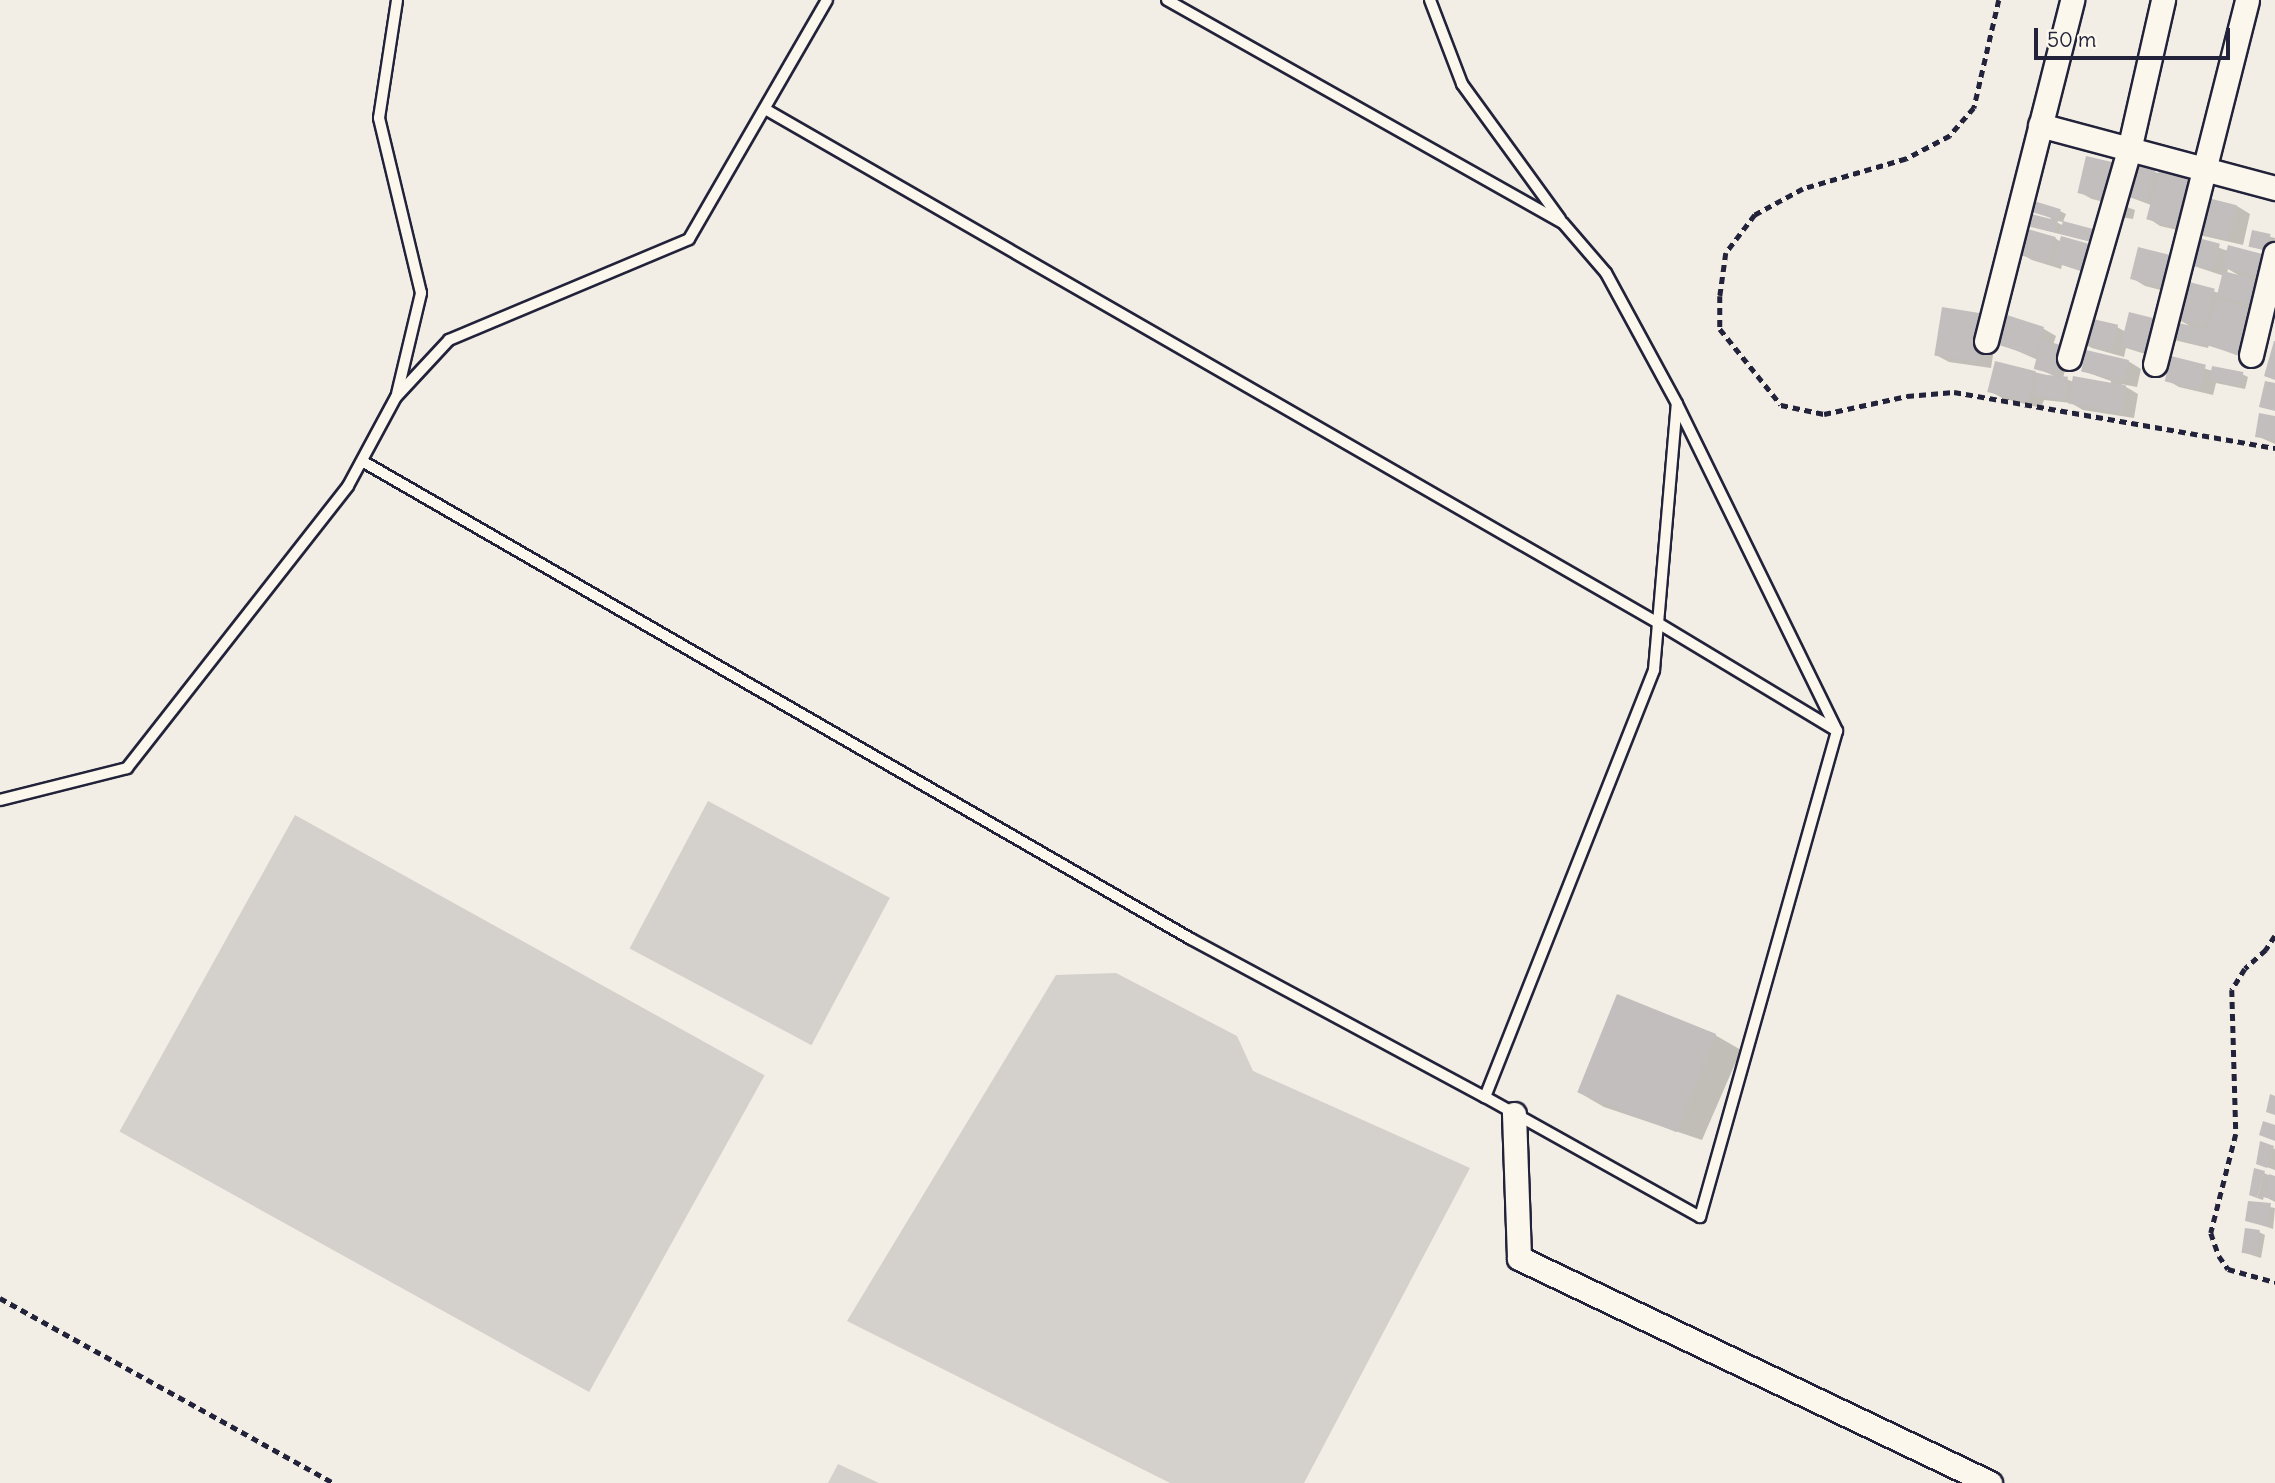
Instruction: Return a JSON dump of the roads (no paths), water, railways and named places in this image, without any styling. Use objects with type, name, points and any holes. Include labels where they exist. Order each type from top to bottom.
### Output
[{"type":"street","points":[[1986,341],[2071,0]]},
{"type":"street","points":[[2069,358],[2129,150],[2163,0]]},
{"type":"street","points":[[2155,364],[2247,0]]},
{"type":"street","points":[[2040,125],[2275,188]]},
{"type":"street","points":[[2251,355],[2275,254]]},
{"type":"street","points":[[1514,1114],[1519,1258],[1990,1483]]},
{"type":"lane","points":[[0,800],[127,768],[348,486],[396,397],[421,293],[379,118],[397,0]]},
{"type":"lane","points":[[396,397],[449,340],[689,239],[827,0]]},
{"type":"lane","points":[[1167,0],[1185,5],[1563,223]]},
{"type":"lane","points":[[362,461],[1191,939],[1485,1097],[1700,1217],[1837,731],[1677,404],[1606,273],[1563,223],[1462,85],[1430,0]]},
{"type":"lane","points":[[765,109],[1658,623],[1837,731]]},
{"type":"lane","points":[[1485,1097],[1654,670],[1677,404]]}]
